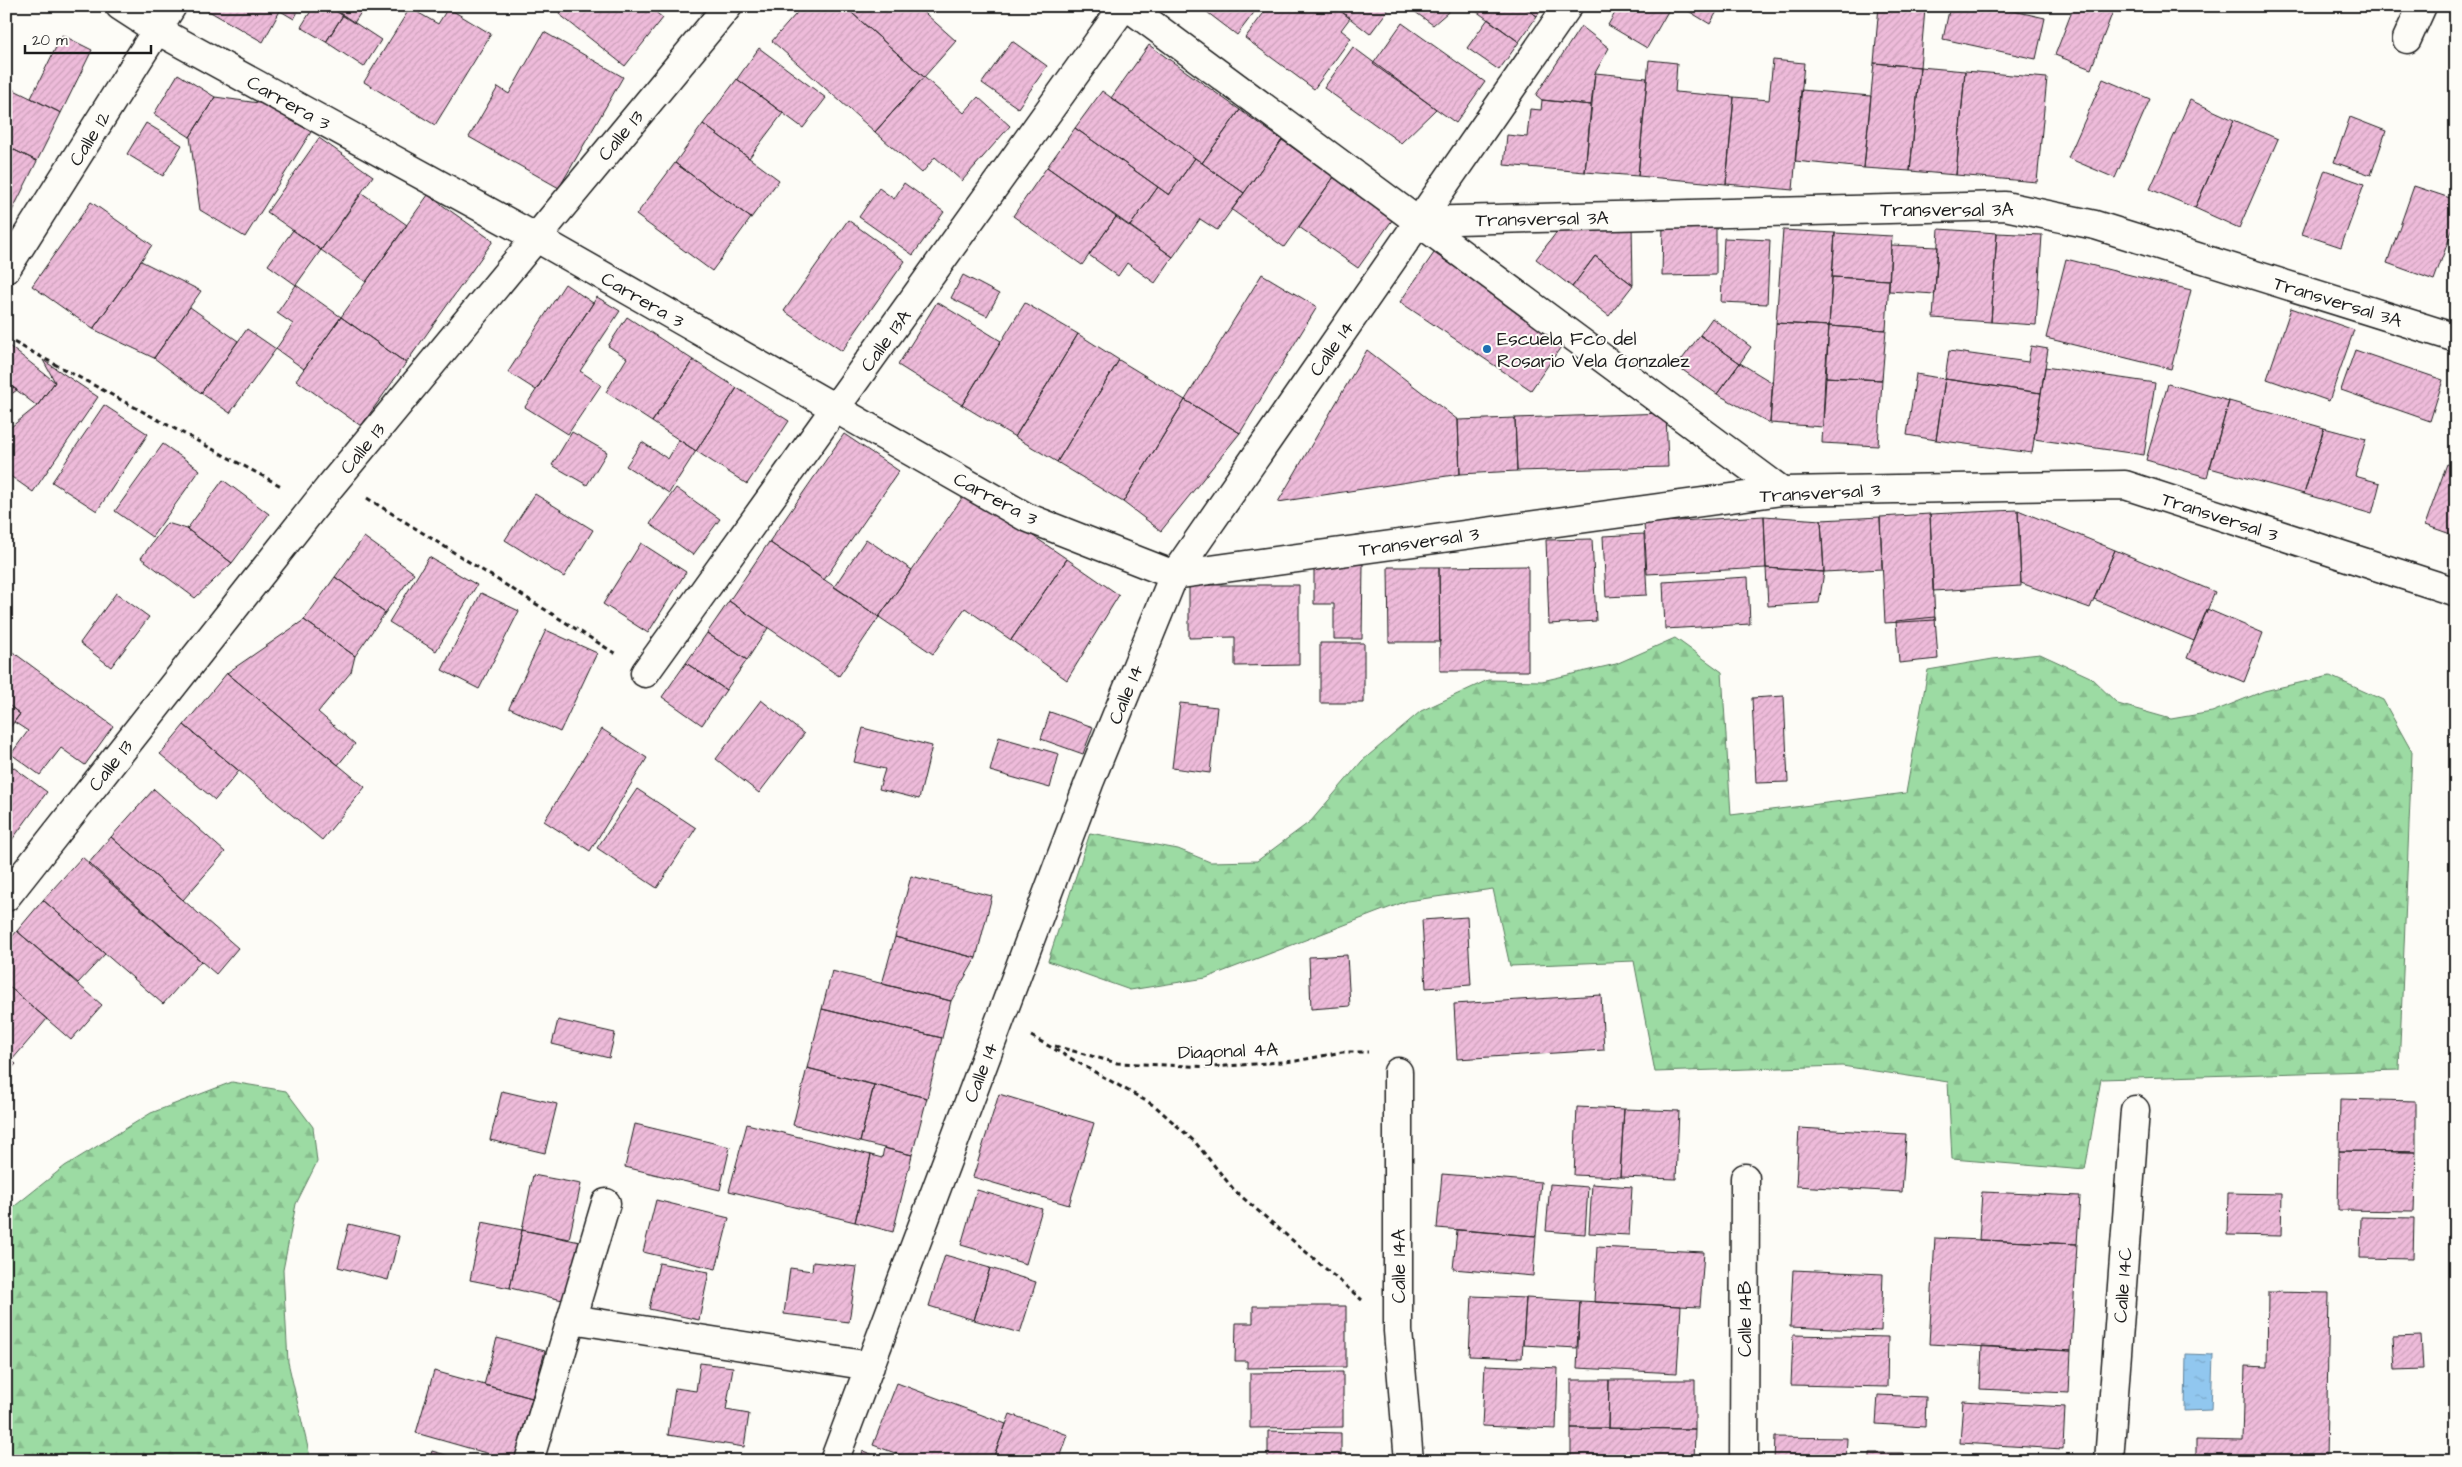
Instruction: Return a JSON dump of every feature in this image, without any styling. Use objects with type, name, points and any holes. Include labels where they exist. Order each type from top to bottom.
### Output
[{"type":"street","name":"Carrera 3","points":[[120,6],[157,30],[536,237],[1026,517],[1174,575]]},
{"type":"street","name":"Calle 12","points":[[6,269],[172,6]]},
{"type":"street","name":"Calle 13","points":[[6,897],[328,489],[728,6]]},
{"type":"street","points":[[1126,6],[1782,491]]},
{"type":"street","name":"Calle 13A","points":[[645,673],[1126,6]]},
{"type":"street","name":"Calle 14","points":[[834,1461],[1088,783],[1174,575],[1568,6]]},
{"type":"street","points":[[2407,40],[2422,6]]},
{"type":"street","name":"Transversal 3A","points":[[1419,221],[2005,206],[2096,225],[2456,338]]},
{"type":"street","name":"Transversal 3","points":[[1174,575],[1782,491],[2125,485],[2456,592]]},
{"type":"street","name":"Calle 14A","points":[[1398,1072],[1398,1331],[1409,1461]]},
{"type":"street","name":"Calle 14C","points":[[2109,1461],[2135,1110]]},
{"type":"street","name":"Calle 14B","points":[[1744,1461],[1745,1178]]},
{"type":"street","points":[[529,1461],[606,1203]]},
{"type":"street","points":[[572,1320],[870,1366]]},
{"type":"path","points":[[999,1022],[1049,1044],[1155,1106],[1195,1142],[1235,1191],[1398,1331]]},
{"type":"path","name":"Diagonal 4A","points":[[1049,1044],[1117,1063],[1212,1066],[1296,1061],[1342,1052],[1376,1052],[1390,1054],[1398,1072]]},
{"type":"green space","points":[[1675,638],[1722,672],[1731,815],[1906,793],[1928,670],[1993,659],[2040,654],[2090,677],[2118,704],[2171,719],[2212,712],[2264,691],[2330,676],[2383,700],[2412,752],[2399,1070],[2101,1079],[2085,1170],[1952,1159],[1948,1082],[1842,1066],[1655,1072],[1634,961],[1510,966],[1493,889],[1407,901],[1206,978],[1130,990],[1048,961],[1090,833],[1178,849],[1210,862],[1257,861],[1311,821],[1362,761],[1421,711],[1488,680],[1542,681],[1616,664]]},
{"type":"green space","points":[[232,1082],[286,1091],[313,1127],[317,1162],[296,1204],[283,1270],[288,1362],[311,1461],[6,1461],[6,1213],[65,1166],[151,1113]]},
{"type":"water","points":[[2186,1354],[2213,1355],[2211,1410],[2185,1411]]},
{"type":"building","points":[[209,6],[272,6],[280,11],[263,42],[207,10]]},
{"type":"building","points":[[272,6],[301,6],[294,19]]},
{"type":"building","points":[[314,6],[328,6],[343,15],[326,42],[301,27]]},
{"type":"building","points":[[328,6],[365,6],[354,23]]},
{"type":"building","points":[[565,6],[648,6],[663,18],[625,66],[559,14]]},
{"type":"building","points":[[803,6],[844,6],[924,77],[875,132],[772,41]]},
{"type":"building","points":[[844,6],[917,6],[956,41],[924,77]]},
{"type":"building","points":[[1199,6],[1259,6],[1237,35]]},
{"type":"building","points":[[1269,6],[1334,6],[1350,18],[1341,30],[1351,38],[1314,89],[1245,38]]},
{"type":"building","points":[[1334,6],[1391,6],[1370,34]]},
{"type":"building","points":[[1407,6],[1455,6],[1433,25]]},
{"type":"building","points":[[1469,6],[1522,6],[1537,16],[1519,42]]},
{"type":"building","points":[[1522,6],[1544,6],[1537,16]]},
{"type":"building","points":[[1619,6],[1671,6],[1647,48],[1608,25]]},
{"type":"building","points":[[1680,6],[1720,6],[1710,24]]},
{"type":"building","points":[[1879,6],[1925,9],[1920,67],[1874,63]]},
{"type":"building","points":[[1950,6],[1991,6],[2045,18],[2036,59],[1943,39]]},
{"type":"building","points":[[2074,6],[2115,6],[2091,69],[2055,55]]},
{"type":"building","points":[[410,8],[438,24],[448,8],[491,34],[435,125],[364,82]]},
{"type":"building","points":[[343,15],[381,40],[364,67],[326,42]]},
{"type":"building","points":[[1488,19],[1519,42],[1499,70],[1467,48]]},
{"type":"building","points":[[1402,23],[1485,82],[1456,123],[1373,64]]},
{"type":"building","points":[[1581,26],[1609,48],[1595,73],[1591,105],[1542,100],[1536,95]]},
{"type":"building","points":[[544,32],[623,77],[559,188],[469,137],[498,87],[509,94]]},
{"type":"building","points":[[62,35],[92,50],[61,113],[31,98]]},
{"type":"building","points":[[1012,41],[1047,66],[1018,108],[982,83]]},
{"type":"building","points":[[1149,45],[1240,110],[1202,163],[1111,98]]},
{"type":"building","points":[[1353,47],[1436,109],[1401,143],[1324,88]]},
{"type":"building","points":[[759,48],[826,98],[803,128],[737,79]]},
{"type":"building","points":[[1649,60],[1677,63],[1675,92],[1734,97],[1726,184],[1638,176]]},
{"type":"building","points":[[1773,60],[1804,63],[1793,190],[1726,184],[1734,97],[1769,100]]},
{"type":"building","points":[[1874,63],[1920,67],[1910,171],[1864,168]]},
{"type":"building","points":[[1920,67],[1965,71],[1956,175],[1910,171]]},
{"type":"building","points":[[1965,71],[2047,78],[2037,182],[1956,175]]},
{"type":"building","points":[[1595,73],[1647,78],[1638,176],[1585,172]]},
{"type":"building","points":[[178,74],[215,97],[190,137],[154,114]]},
{"type":"building","points":[[924,77],[964,113],[978,97],[1010,126],[962,181],[935,157],[922,173],[875,132]]},
{"type":"building","points":[[737,79],[783,113],[749,158],[703,124]]},
{"type":"building","points":[[2103,79],[2150,99],[2115,178],[2068,158]]},
{"type":"building","points":[[6,86],[61,113],[37,161],[6,146]]},
{"type":"building","points":[[1801,90],[1871,96],[1864,168],[1795,161]]},
{"type":"building","points":[[1102,91],[1195,158],[1169,195],[1075,128]]},
{"type":"building","points":[[215,97],[266,104],[311,132],[245,237],[200,210],[190,137]]},
{"type":"building","points":[[1542,100],[1591,105],[1585,172],[1504,165],[1507,135],[1527,137],[1530,109],[1541,110]]},
{"type":"building","points":[[2190,100],[2234,120],[2195,208],[2150,189]]},
{"type":"building","points":[[1240,110],[1282,140],[1244,193],[1202,163]]},
{"type":"building","points":[[2350,117],[2386,131],[2371,175],[2334,162]]},
{"type":"building","points":[[2234,120],[2278,139],[2239,228],[2195,208]]},
{"type":"building","points":[[146,123],[182,145],[163,176],[127,154]]},
{"type":"building","points":[[703,124],[779,180],[751,218],[675,163]]},
{"type":"building","points":[[1075,128],[1158,187],[1130,226],[1047,167]]},
{"type":"building","points":[[319,138],[373,176],[321,250],[267,212]]},
{"type":"building","points":[[1282,140],[1334,177],[1284,247],[1232,210]]},
{"type":"building","points":[[6,146],[37,161],[8,219],[6,218]]},
{"type":"building","points":[[1195,158],[1244,193],[1217,230],[1200,219],[1173,257],[1130,226],[1158,187],[1169,195]]},
{"type":"building","points":[[675,163],[751,218],[712,271],[636,215]]},
{"type":"building","points":[[1047,167],[1116,217],[1082,265],[1013,216]]},
{"type":"building","points":[[2325,170],[2364,184],[2341,247],[2302,234]]},
{"type":"building","points":[[1334,177],[1393,219],[1358,268],[1299,227]]},
{"type":"building","points":[[904,183],[944,212],[913,255],[859,217],[879,188],[894,199]]},
{"type":"building","points":[[2414,186],[2456,200],[2456,220],[2434,280],[2387,263]]},
{"type":"building","points":[[362,193],[407,225],[366,282],[321,250]]},
{"type":"building","points":[[428,195],[493,241],[406,363],[341,317]]},
{"type":"building","points":[[91,202],[152,245],[93,329],[32,286]]},
{"type":"building","points":[[1116,217],[1173,257],[1155,283],[1127,263],[1118,276],[1089,255]]},
{"type":"building","points":[[848,220],[905,261],[842,351],[784,311]]},
{"type":"building","points":[[1566,220],[1632,224],[1633,285],[1595,256],[1572,287],[1536,259]]},
{"type":"building","points":[[1663,224],[1716,224],[1716,275],[1662,276]]},
{"type":"building","points":[[1939,229],[1997,233],[1991,322],[1933,318]]},
{"type":"building","points":[[293,230],[321,250],[296,285],[268,265]]},
{"type":"building","points":[[1783,230],[1835,233],[1829,326],[1776,323]]},
{"type":"building","points":[[1835,233],[1892,236],[1889,280],[1832,277]]},
{"type":"building","points":[[1997,233],[2042,235],[2036,325],[1991,322]]},
{"type":"building","points":[[1724,238],[1770,240],[1767,304],[1721,302]]},
{"type":"building","points":[[1891,245],[1938,247],[1935,294],[1889,291]]},
{"type":"building","points":[[1434,253],[1565,341],[1531,390],[1400,302]]},
{"type":"building","points":[[1595,256],[1633,285],[1609,316],[1572,287]]},
{"type":"building","points":[[2066,259],[2191,290],[2171,369],[2046,338]]},
{"type":"building","points":[[141,261],[201,291],[154,358],[93,329]]},
{"type":"building","points":[[1262,274],[1317,307],[1240,433],[1185,400]]},
{"type":"building","points":[[963,275],[999,294],[987,316],[951,298]]},
{"type":"building","points":[[1832,277],[1889,280],[1886,330],[1829,326]]},
{"type":"building","points":[[565,284],[593,303],[536,390],[508,372]]},
{"type":"building","points":[[296,285],[341,317],[304,369],[276,349],[293,324],[277,313]]},
{"type":"building","points":[[597,297],[620,311],[580,371],[601,385],[568,434],[525,407]]},
{"type":"building","points":[[937,302],[1001,341],[962,405],[898,365]]},
{"type":"building","points":[[1025,303],[1078,334],[1015,437],[962,405]]},
{"type":"building","points":[[190,307],[238,341],[201,393],[154,358]]},
{"type":"building","points":[[2291,308],[2354,330],[2329,401],[2267,379]]},
{"type":"building","points":[[341,317],[406,363],[361,426],[296,380]]},
{"type":"building","points":[[627,317],[693,360],[652,422],[606,392],[627,358],[608,346]]},
{"type":"building","points":[[1712,318],[1751,347],[1740,363],[1700,335]]},
{"type":"building","points":[[1776,323],[1829,326],[1823,427],[1770,423]]},
{"type":"building","points":[[1829,326],[1886,330],[1882,380],[1825,377]]},
{"type":"building","points":[[247,329],[276,349],[230,413],[201,393]]},
{"type":"building","points":[[1078,334],[1119,360],[1057,462],[1015,437]]},
{"type":"building","points":[[1700,335],[1740,363],[1717,394],[1677,366]]},
{"type":"building","points":[[9,346],[55,382],[37,406],[6,382],[6,350]]},
{"type":"building","points":[[2031,346],[2048,349],[2041,393],[1945,379],[1949,351],[2028,362]]},
{"type":"building","points":[[1367,350],[1458,420],[1460,474],[1278,502]]},
{"type":"building","points":[[2355,350],[2443,380],[2430,421],[2341,390]]},
{"type":"building","points":[[43,360],[98,397],[33,492],[6,473],[6,431],[37,406],[55,382]]},
{"type":"building","points":[[693,360],[737,388],[696,451],[652,422]]},
{"type":"building","points":[[1119,360],[1185,400],[1123,502],[1057,462]]},
{"type":"building","points":[[1740,363],[1773,383],[1770,423],[1717,394]]},
{"type":"building","points":[[2045,367],[2155,383],[2144,455],[2034,439]]},
{"type":"building","points":[[1916,374],[1945,379],[1936,440],[1907,435]]},
{"type":"building","points":[[1825,377],[1882,380],[1878,446],[1822,443]]},
{"type":"building","points":[[1945,379],[2041,393],[2032,453],[1936,440]]},
{"type":"building","points":[[6,382],[17,390],[6,398]]},
{"type":"building","points":[[2168,384],[2229,401],[2207,477],[2146,460]]},
{"type":"building","points":[[737,388],[789,421],[747,484],[696,451]]},
{"type":"building","points":[[1185,400],[1240,433],[1161,531],[1123,502]]},
{"type":"building","points":[[2229,401],[2324,428],[2304,494],[2210,468]]},
{"type":"building","points":[[104,405],[148,434],[97,511],[52,482]]},
{"type":"building","points":[[1666,413],[1668,467],[1517,471],[1515,418]]},
{"type":"building","points":[[1515,418],[1517,471],[1460,474],[1458,420]]},
{"type":"building","points":[[2324,428],[2366,439],[2355,476],[2380,483],[2372,514],[2304,494]]},
{"type":"building","points":[[572,432],[607,452],[587,485],[552,465]]},
{"type":"building","points":[[844,434],[899,471],[824,580],[769,542]]},
{"type":"building","points":[[679,440],[696,451],[669,493],[626,466],[642,442],[668,459]]},
{"type":"building","points":[[163,444],[200,470],[152,537],[115,511]]},
{"type":"building","points":[[2447,464],[2456,467],[2456,536],[2425,525]]},
{"type":"building","points":[[223,480],[269,514],[232,563],[187,529]]},
{"type":"building","points":[[676,488],[720,519],[693,555],[650,524]]},
{"type":"building","points":[[967,491],[1067,559],[1011,640],[965,608],[933,654],[879,617]]},
{"type":"building","points":[[535,494],[593,530],[564,577],[505,540]]},
{"type":"building","points":[[2018,510],[2115,550],[2090,608],[2021,583]]},
{"type":"building","points":[[2018,510],[2021,586],[1933,591],[1930,514]]},
{"type":"building","points":[[1930,514],[1935,620],[1885,623],[1880,517]]},
{"type":"building","points":[[1764,516],[1766,568],[1647,574],[1644,523]]},
{"type":"building","points":[[1764,516],[1821,520],[1824,572],[1766,568]]},
{"type":"building","points":[[1880,517],[1882,569],[1824,572],[1821,520]]},
{"type":"building","points":[[167,523],[187,529],[232,563],[195,598],[141,558]]},
{"type":"building","points":[[1644,534],[1647,595],[1606,597],[1603,536]]},
{"type":"building","points":[[364,537],[414,573],[385,613],[335,577]]},
{"type":"building","points":[[866,539],[912,570],[879,617],[834,587]]},
{"type":"building","points":[[1592,539],[1596,621],[1549,624],[1546,540]]},
{"type":"building","points":[[769,542],[879,617],[839,676],[729,601]]},
{"type":"building","points":[[641,543],[686,572],[648,633],[603,604]]},
{"type":"building","points":[[2115,550],[2215,592],[2194,641],[2094,599]]},
{"type":"building","points":[[429,557],[477,585],[436,651],[389,622]]},
{"type":"building","points":[[1067,559],[1119,595],[1067,680],[1011,640]]},
{"type":"building","points":[[1363,564],[1362,639],[1334,639],[1334,604],[1314,604],[1314,565]]},
{"type":"building","points":[[1528,566],[1528,671],[1440,671],[1439,567]]},
{"type":"building","points":[[1388,567],[1439,567],[1440,642],[1389,642]]},
{"type":"building","points":[[1766,568],[1824,572],[1819,603],[1768,606]]},
{"type":"building","points":[[335,577],[385,613],[355,656],[304,620]]},
{"type":"building","points":[[1748,577],[1750,624],[1665,629],[1663,582]]},
{"type":"building","points":[[1189,585],[1299,585],[1299,665],[1235,666],[1235,637],[1189,638]]},
{"type":"building","points":[[116,593],[149,617],[111,667],[80,643]]},
{"type":"building","points":[[481,593],[519,611],[479,689],[442,670]]},
{"type":"building","points":[[729,601],[768,628],[747,660],[707,633]]},
{"type":"building","points":[[2207,609],[2263,633],[2244,682],[2187,658]]},
{"type":"building","points":[[1935,617],[1938,659],[1899,663],[1896,621]]},
{"type":"building","points":[[304,620],[355,656],[351,672],[318,712],[355,744],[338,765],[227,673]]},
{"type":"building","points":[[546,630],[597,653],[560,732],[509,708]]},
{"type":"building","points":[[707,633],[747,660],[726,690],[686,663]]},
{"type":"building","points":[[1320,643],[1364,643],[1364,703],[1320,703]]},
{"type":"building","points":[[6,647],[113,726],[85,765],[61,748],[40,775],[11,754],[28,731],[14,722],[20,714],[6,703]]},
{"type":"building","points":[[686,663],[726,690],[702,725],[662,697]]},
{"type":"building","points":[[227,673],[365,787],[322,840],[184,725]]},
{"type":"building","points":[[1784,696],[1788,782],[1756,783],[1752,698]]},
{"type":"building","points":[[761,700],[804,734],[759,793],[716,759]]},
{"type":"building","points":[[6,703],[20,714],[6,733]]},
{"type":"building","points":[[1180,703],[1217,707],[1210,773],[1172,768]]},
{"type":"building","points":[[1050,712],[1093,727],[1083,754],[1041,739]]},
{"type":"building","points":[[184,725],[239,771],[215,800],[160,754]]},
{"type":"building","points":[[863,728],[932,746],[919,799],[879,789],[885,769],[854,762]]},
{"type":"building","points":[[602,729],[647,758],[590,851],[544,821]]},
{"type":"building","points":[[999,737],[1059,754],[1050,788],[990,771]]},
{"type":"building","points":[[6,762],[47,792],[6,848]]},
{"type":"building","points":[[154,789],[225,852],[183,900],[111,837]]},
{"type":"building","points":[[637,789],[696,828],[657,888],[597,848]]},
{"type":"building","points":[[111,837],[238,948],[216,974],[88,864]]},
{"type":"building","points":[[82,857],[201,961],[163,1004],[43,900]]},
{"type":"building","points":[[911,876],[992,896],[976,958],[895,937]]},
{"type":"building","points":[[43,900],[105,954],[78,983],[17,931]]},
{"type":"building","points":[[1467,917],[1471,985],[1426,988],[1422,920]]},
{"type":"building","points":[[17,931],[102,1005],[71,1040],[6,984],[6,944]]},
{"type":"building","points":[[895,937],[976,958],[951,1001],[882,984]]},
{"type":"building","points":[[1347,955],[1350,1006],[1311,1009],[1309,957]]},
{"type":"building","points":[[832,971],[951,1001],[942,1038],[822,1009]]},
{"type":"building","points":[[6,984],[47,1019],[12,1060],[6,1056]]},
{"type":"building","points":[[1601,995],[1604,1050],[1457,1059],[1454,1004]]},
{"type":"building","points":[[822,1009],[942,1038],[927,1098],[807,1068]]},
{"type":"building","points":[[558,1020],[615,1033],[609,1058],[552,1044]]},
{"type":"building","points":[[6,1056],[16,1064],[6,1075]]},
{"type":"building","points":[[807,1068],[874,1085],[860,1142],[793,1125]]},
{"type":"building","points":[[874,1085],[927,1098],[912,1155],[860,1142]]},
{"type":"building","points":[[502,1091],[557,1104],[545,1153],[490,1140]]},
{"type":"building","points":[[999,1094],[1094,1123],[1069,1205],[973,1177]]},
{"type":"building","points":[[2340,1099],[2416,1101],[2416,1152],[2339,1151]]},
{"type":"building","points":[[1577,1107],[1624,1109],[1620,1177],[1574,1175]]},
{"type":"building","points":[[1624,1109],[1679,1111],[1676,1179],[1620,1177]]},
{"type":"building","points":[[635,1124],[730,1147],[720,1190],[625,1167]]},
{"type":"building","points":[[747,1124],[871,1155],[855,1222],[729,1191]]},
{"type":"building","points":[[1799,1128],[1906,1134],[1902,1192],[1796,1186]]},
{"type":"building","points":[[884,1148],[912,1155],[893,1232],[855,1222],[871,1155],[882,1158]]},
{"type":"building","points":[[2339,1151],[2416,1152],[2414,1211],[2338,1210]]},
{"type":"building","points":[[1442,1174],[1541,1182],[1536,1236],[1437,1228]]},
{"type":"building","points":[[533,1175],[581,1184],[569,1239],[522,1230]]},
{"type":"building","points":[[1550,1184],[1588,1187],[1585,1234],[1546,1231]]},
{"type":"building","points":[[1592,1184],[1632,1187],[1629,1235],[1589,1233]]},
{"type":"building","points":[[977,1190],[1042,1209],[1026,1264],[961,1245]]},
{"type":"building","points":[[1982,1192],[2080,1196],[2077,1244],[1979,1240]]},
{"type":"building","points":[[2228,1193],[2282,1194],[2281,1236],[2227,1235]]},
{"type":"building","points":[[656,1200],[729,1218],[716,1269],[643,1252]]},
{"type":"building","points":[[2361,1217],[2414,1218],[2413,1259],[2360,1258]]},
{"type":"building","points":[[482,1222],[522,1230],[510,1288],[470,1280]]},
{"type":"building","points":[[349,1224],[399,1236],[388,1280],[338,1267]]},
{"type":"building","points":[[522,1230],[580,1242],[567,1301],[510,1288]]},
{"type":"building","points":[[1457,1230],[1536,1236],[1533,1276],[1453,1269]]},
{"type":"building","points":[[1935,1238],[2077,1244],[2071,1351],[1929,1344]]},
{"type":"building","points":[[1597,1247],[1704,1252],[1700,1307],[1594,1302]]},
{"type":"building","points":[[945,1255],[990,1268],[974,1320],[929,1306]]},
{"type":"building","points":[[813,1262],[857,1267],[849,1322],[784,1314],[790,1268],[812,1271]]},
{"type":"building","points":[[659,1263],[709,1272],[699,1320],[649,1309]]},
{"type":"building","points":[[990,1268],[1036,1282],[1020,1333],[974,1320]]},
{"type":"building","points":[[1793,1270],[1883,1274],[1881,1331],[1790,1327]]},
{"type":"building","points":[[2268,1292],[2329,1293],[2326,1460],[2196,1461],[2196,1440],[2243,1441],[2245,1366],[2267,1367]]},
{"type":"building","points":[[1472,1296],[1526,1298],[1522,1358],[1469,1356]]},
{"type":"building","points":[[1526,1298],[1580,1301],[1577,1348],[1523,1345]]},
{"type":"building","points":[[1580,1301],[1681,1306],[1677,1373],[1577,1368]]},
{"type":"building","points":[[1253,1306],[1346,1306],[1346,1367],[1247,1368],[1247,1361],[1235,1361],[1236,1323],[1253,1323]]},
{"type":"building","points":[[1793,1335],[1888,1337],[1887,1387],[1791,1385]]},
{"type":"building","points":[[2421,1336],[2423,1369],[2395,1370],[2393,1337]]},
{"type":"building","points":[[497,1338],[545,1351],[532,1398],[484,1385]]},
{"type":"building","points":[[1982,1346],[2071,1351],[2069,1393],[1980,1389]]},
{"type":"building","points":[[700,1363],[733,1367],[726,1410],[749,1414],[744,1447],[668,1435],[675,1388],[696,1391]]},
{"type":"building","points":[[1485,1365],[1558,1368],[1556,1429],[1482,1426]]},
{"type":"building","points":[[434,1371],[532,1398],[514,1461],[416,1433]]},
{"type":"building","points":[[1343,1372],[1343,1427],[1250,1428],[1250,1373]]},
{"type":"building","points":[[1571,1380],[1609,1380],[1608,1428],[1571,1428]]},
{"type":"building","points":[[1609,1380],[1695,1380],[1695,1429],[1608,1428]]},
{"type":"building","points":[[897,1383],[1006,1424],[992,1461],[917,1461],[873,1445]]},
{"type":"building","points":[[1878,1395],[1926,1397],[1925,1427],[1876,1424]]},
{"type":"building","points":[[1963,1401],[2065,1407],[2063,1449],[1960,1443]]},
{"type":"building","points":[[1010,1414],[1068,1435],[1059,1461],[992,1461]]},
{"type":"building","points":[[1571,1428],[1695,1429],[1694,1461],[1571,1461]]},
{"type":"building","points":[[1268,1431],[1341,1433],[1341,1461],[1268,1461]]},
{"type":"building","points":[[1775,1437],[1847,1438],[1846,1461],[1774,1461]]},
{"type":"building","points":[[432,1451],[466,1461],[429,1461]]},
{"type":"building","points":[[863,1451],[889,1461],[860,1461]]},
{"type":"building","points":[[1870,1453],[1903,1453],[1903,1461],[1870,1461]]},
{"type":"place","name":"Escuela Fco del Rosario Vela Gonzalez","points":[[1487,349]]}]
